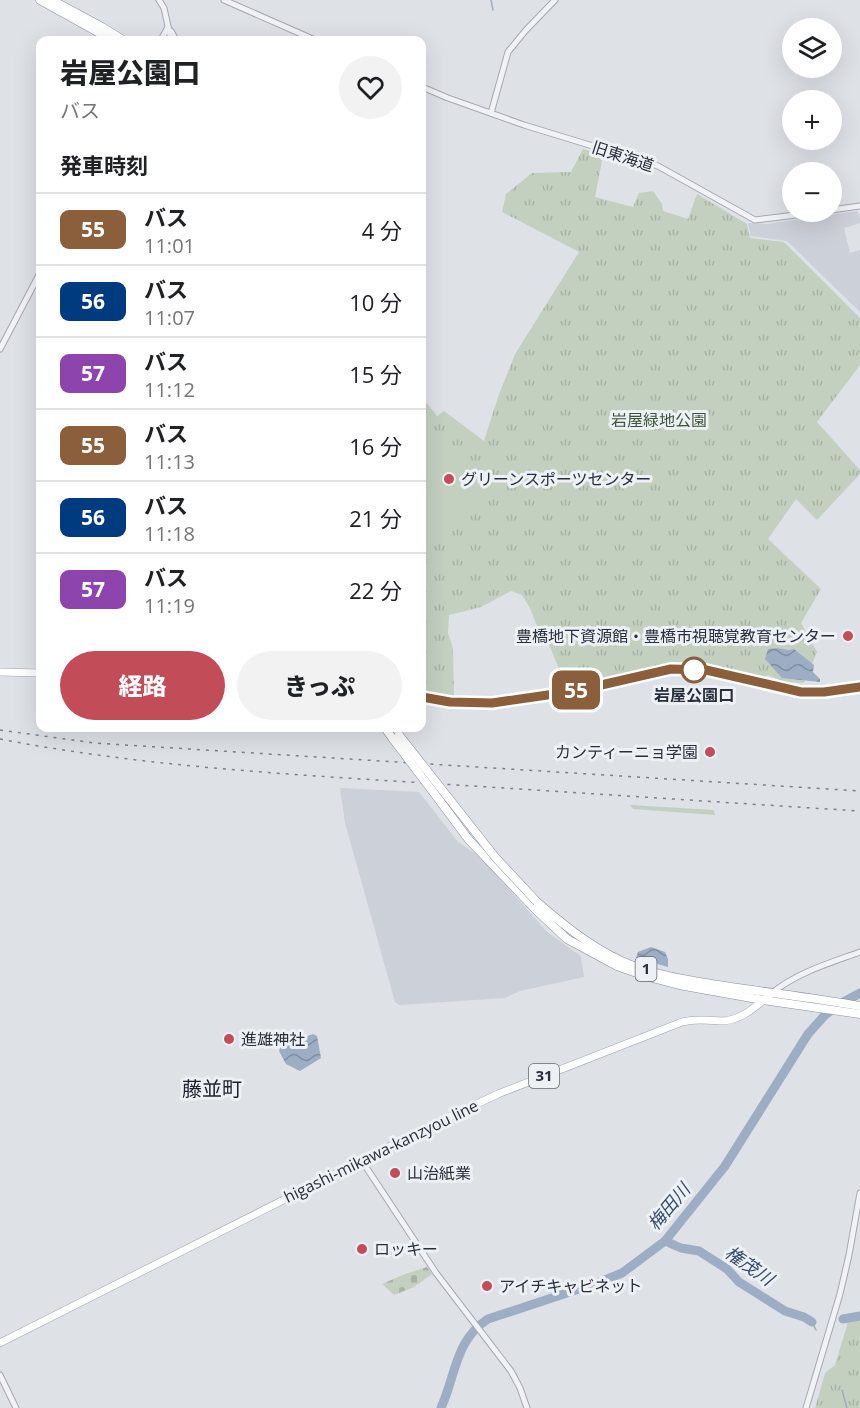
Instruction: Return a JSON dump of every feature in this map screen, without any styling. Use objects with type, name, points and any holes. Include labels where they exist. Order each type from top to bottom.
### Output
[{"type":"highway","points":[[40,0],[105,36]]},
{"type":"highway","points":[[52,0],[117,36]]},
{"type":"highway","name":"1","points":[[390,732],[567,939],[617,966],[680,985],[860,1014]]},
{"type":"highway","name":"1","points":[[395,732],[396,737]]},
{"type":"highway","name":"1","points":[[537,906],[596,948],[634,966],[670,976],[860,1006]]},
{"type":"main road","points":[[426,698],[450,702],[492,703],[575,691],[671,669],[706,670],[801,692],[824,692],[860,686]]},
{"type":"main road","points":[[0,672],[36,673]]},
{"type":"main road","name":"higashi-mikawa-kanzyou line","points":[[0,1343],[434,1124],[509,1090],[682,1022],[700,1019],[725,1021],[738,1018],[772,993]]},
{"type":"street","points":[[159,0],[164,8],[170,36]]},
{"type":"street","points":[[224,0],[306,36]]},
{"type":"street","points":[[491,113],[508,52],[555,0]]},
{"type":"street","points":[[162,36],[168,27]]},
{"type":"street","points":[[168,27],[174,36]]},
{"type":"street","name":"旧東海道","points":[[426,89],[524,125],[658,166],[755,220],[782,217]]},
{"type":"street","points":[[842,208],[860,206]]},
{"type":"street","points":[[0,349],[36,281]]},
{"type":"street","points":[[772,993],[803,974],[860,952]]},
{"type":"street","points":[[362,1161],[436,1273],[511,1371],[527,1408]]},
{"type":"street","points":[[806,1408],[840,1294],[860,1193]]},
{"type":"street","points":[[0,1375],[16,1408]]},
{"type":"shaded area","points":[[857,211],[860,218],[860,223],[844,228],[850,253],[860,250],[860,312],[787,241],[751,236],[748,223],[842,222],[842,213]]},
{"type":"shaded area","points":[[340,788],[419,792],[458,842],[481,857],[547,932],[581,956],[584,977],[520,991],[505,998],[399,1005],[395,1002],[345,823]]},
{"type":"green space","name":"岩屋緑地公園","points":[[583,149],[603,155],[595,197],[633,207],[639,193],[653,191],[662,204],[663,211],[688,219],[697,194],[747,224],[750,238],[784,242],[860,318],[860,365],[817,422],[860,470],[860,474],[817,520],[796,499],[768,539],[821,589],[801,623],[817,652],[804,683],[783,682],[768,675],[756,682],[706,670],[671,669],[568,691],[548,642],[539,631],[530,608],[522,595],[511,591],[481,607],[449,615],[448,633],[453,648],[454,698],[426,691],[426,402],[437,416],[444,411],[484,441],[515,354],[579,252],[502,212],[506,194],[532,173],[571,172]]},
{"type":"green space","name":"グリーンスポーツセンター","points":[[441,431],[486,492],[426,537],[426,440]]},
{"type":"green space","points":[[630,805],[714,810],[715,815],[633,809]]},
{"type":"green space","points":[[427,1267],[432,1274],[414,1287],[394,1295],[382,1284],[405,1274]]},
{"type":"green space","points":[[860,1319],[860,1408],[815,1408],[825,1373],[835,1365],[848,1322]]},
{"type":"water","points":[[768,649],[794,649],[814,665],[813,672],[820,682],[782,678],[765,659]]},
{"type":"water","points":[[651,947],[665,952],[668,967],[636,958],[638,952]]},
{"type":"water","points":[[313,1034],[317,1036],[321,1058],[300,1071],[286,1064],[279,1051],[282,1043],[292,1035],[297,1040]]},
{"type":"waterway","points":[[491,0],[493,10]]},
{"type":"waterway","name":"梅田川","points":[[441,1408],[463,1348],[469,1337],[488,1319],[622,1273],[665,1241],[725,1166],[808,1034],[825,1015],[860,993]]},
{"type":"waterway","name":"権茂川","points":[[665,1241],[681,1248],[699,1251],[727,1269],[739,1282],[785,1311],[812,1322]]},
{"type":"waterway","name":"権茂川","points":[[843,1319],[860,1316]]},
{"type":"waterway","points":[[812,1322],[816,1330]]},
{"type":"waterway","points":[[842,1390],[847,1408]]},
{"type":"railway","points":[[0,730],[94,743],[860,791]]},
{"type":"railway","points":[[0,739],[105,756],[265,772],[860,811]]},
{"type":"bus line","name":"55","points":[[426,698],[450,702],[492,703],[575,691],[671,669],[706,670],[801,692],[824,692],[860,687]]},
{"type":"place","name":"グリーンスポーツセンター","points":[[449,479]]},
{"type":"place","name":"豊橋地下資源館・豊橋市視聴覚教育センター","points":[[848,636]]},
{"type":"place","name":"岩屋公園口","points":[[694,670]]},
{"type":"place","name":"カンティーニョ学園","points":[[710,752]]},
{"type":"place","name":"進雄神社","points":[[229,1039]]},
{"type":"place","name":"山治紙業","points":[[395,1173]]},
{"type":"place","name":"ロッキー","points":[[362,1249]]},
{"type":"place","name":"アイチキャビネット","points":[[487,1286]]},
{"type":"district","name":"藤並町","points":[[212,1089]]}]
